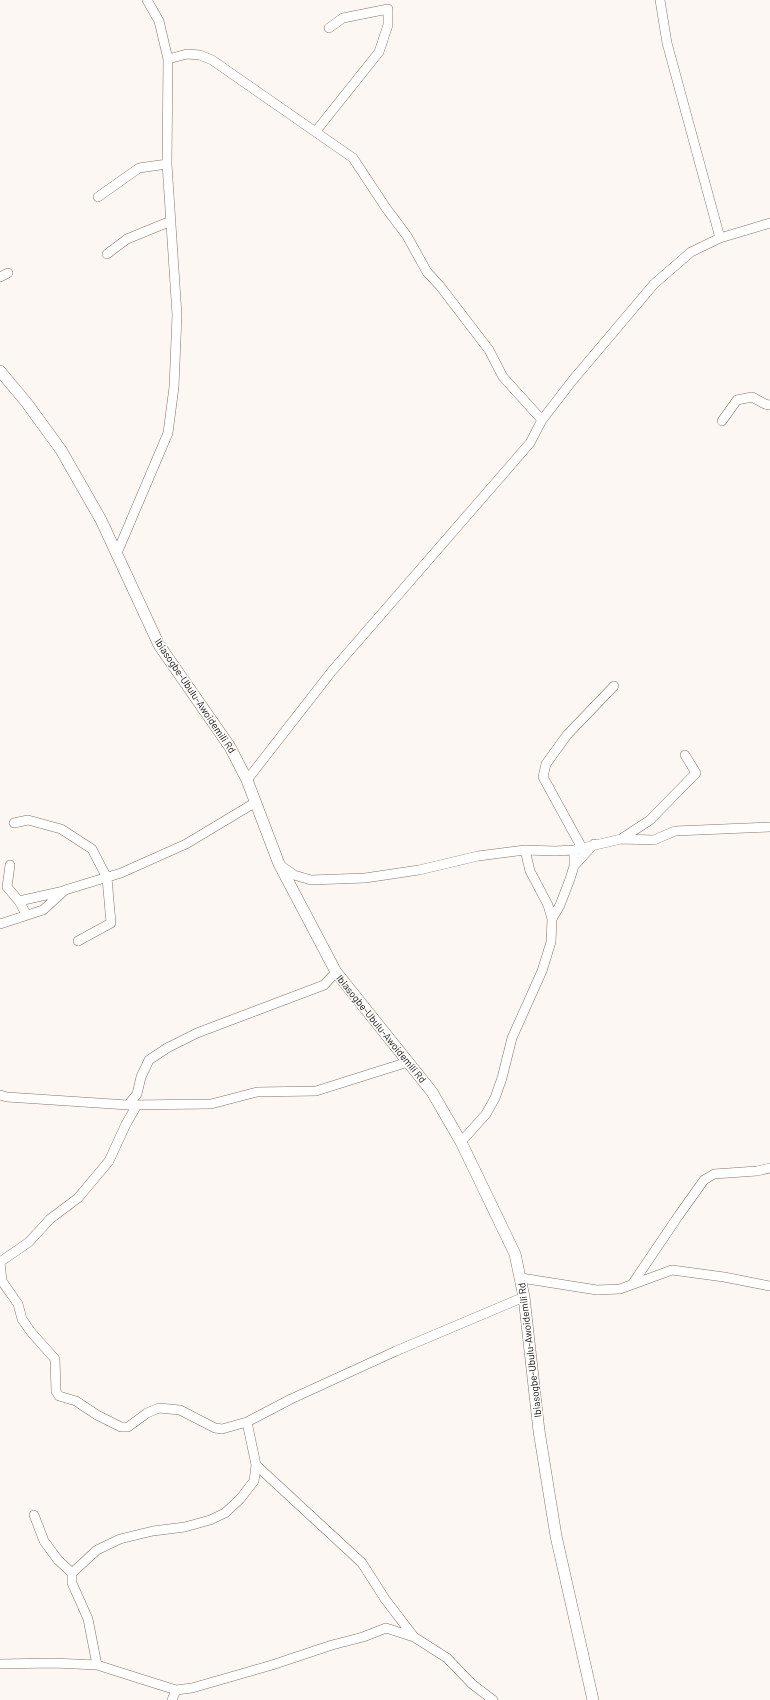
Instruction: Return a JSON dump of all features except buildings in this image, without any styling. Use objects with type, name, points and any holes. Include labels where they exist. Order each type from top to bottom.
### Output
[{"type":"street","points":[[117,553],[168,433],[174,387],[177,316],[167,164],[168,59],[159,21],[148,0]]},
{"type":"street","points":[[660,0],[667,43],[720,238]]},
{"type":"street","points":[[316,132],[379,52],[388,25],[389,5],[343,18],[329,28]]},
{"type":"street","points":[[168,59],[187,54],[200,55],[212,60],[353,158],[386,208],[407,236],[427,272],[440,286],[489,350],[503,377],[542,420]]},
{"type":"street","points":[[98,197],[139,168],[167,164]]},
{"type":"street","points":[[107,254],[127,240],[171,221]]},
{"type":"street","points":[[247,780],[332,671],[530,443],[542,420],[572,381],[659,280],[691,252],[720,238],[770,223]]},
{"type":"street","name":"Ibiasogbe-Ubulu-Awoidemili Rd","points":[[0,371],[26,402],[60,450],[101,520],[159,645],[230,747],[247,780],[279,864],[336,972],[369,1016],[432,1092],[462,1142],[515,1254],[524,1297],[539,1431],[556,1536],[594,1700]]},
{"type":"street","points":[[722,421],[737,400],[752,397],[770,405]]},
{"type":"street","points":[[552,919],[560,905],[574,866],[578,849],[543,777],[546,764],[567,735],[614,686]]},
{"type":"street","points":[[621,839],[650,820],[696,773],[685,755]]},
{"type":"street","points":[[19,901],[65,890],[121,873],[186,844],[256,802]]},
{"type":"street","points":[[14,823],[28,820],[61,829],[92,849],[107,878],[111,923],[78,941]]},
{"type":"street","points":[[292,889],[301,881],[365,878],[419,870],[478,856],[525,850],[578,849],[594,844],[621,839],[654,840],[675,832],[770,827]]},
{"type":"street","points":[[574,866],[594,844]]},
{"type":"street","points":[[462,1142],[486,1114],[495,1098],[502,1078],[512,1038],[542,971],[551,942],[552,919],[548,904],[530,871],[525,850]]},
{"type":"street","points":[[279,864],[294,875],[307,880]]},
{"type":"street","points":[[10,865],[7,887],[19,901],[26,914]]},
{"type":"street","points":[[0,924],[26,914],[43,910],[65,890]]},
{"type":"street","points":[[336,972],[324,985],[197,1033],[167,1048],[149,1060],[141,1077],[137,1094],[126,1124],[109,1162],[78,1198],[50,1219],[29,1242],[0,1262],[2,1281],[18,1304],[22,1319],[31,1332],[55,1359],[56,1391],[59,1396],[68,1397],[98,1415],[121,1426],[128,1427],[147,1413],[159,1408],[180,1410],[215,1428],[222,1429],[247,1422],[291,1399],[396,1351],[524,1297]]},
{"type":"street","points":[[0,1094],[7,1097],[133,1105],[211,1104],[257,1092],[316,1091],[408,1062]]},
{"type":"street","points":[[634,1283],[704,1180],[714,1174],[757,1171],[770,1168]]},
{"type":"street","points":[[521,1278],[597,1290],[620,1289],[672,1270],[724,1277],[770,1286]]},
{"type":"street","points":[[72,1573],[97,1550],[120,1539],[153,1531],[185,1527],[210,1520],[225,1513],[240,1499],[254,1482],[256,1465],[247,1422]]},
{"type":"street","points":[[256,1465],[362,1563],[401,1621],[414,1637]]},
{"type":"street","points":[[34,1515],[44,1541],[58,1560],[72,1573],[72,1583],[88,1619],[97,1665]]},
{"type":"street","points":[[393,1629],[398,1627],[401,1621]]},
{"type":"street","points":[[0,1664],[97,1665],[176,1690],[210,1683],[332,1645],[363,1638],[386,1628],[414,1637],[447,1658],[472,1684],[493,1700]]},
{"type":"street","points":[[172,1700],[176,1690]]}]
